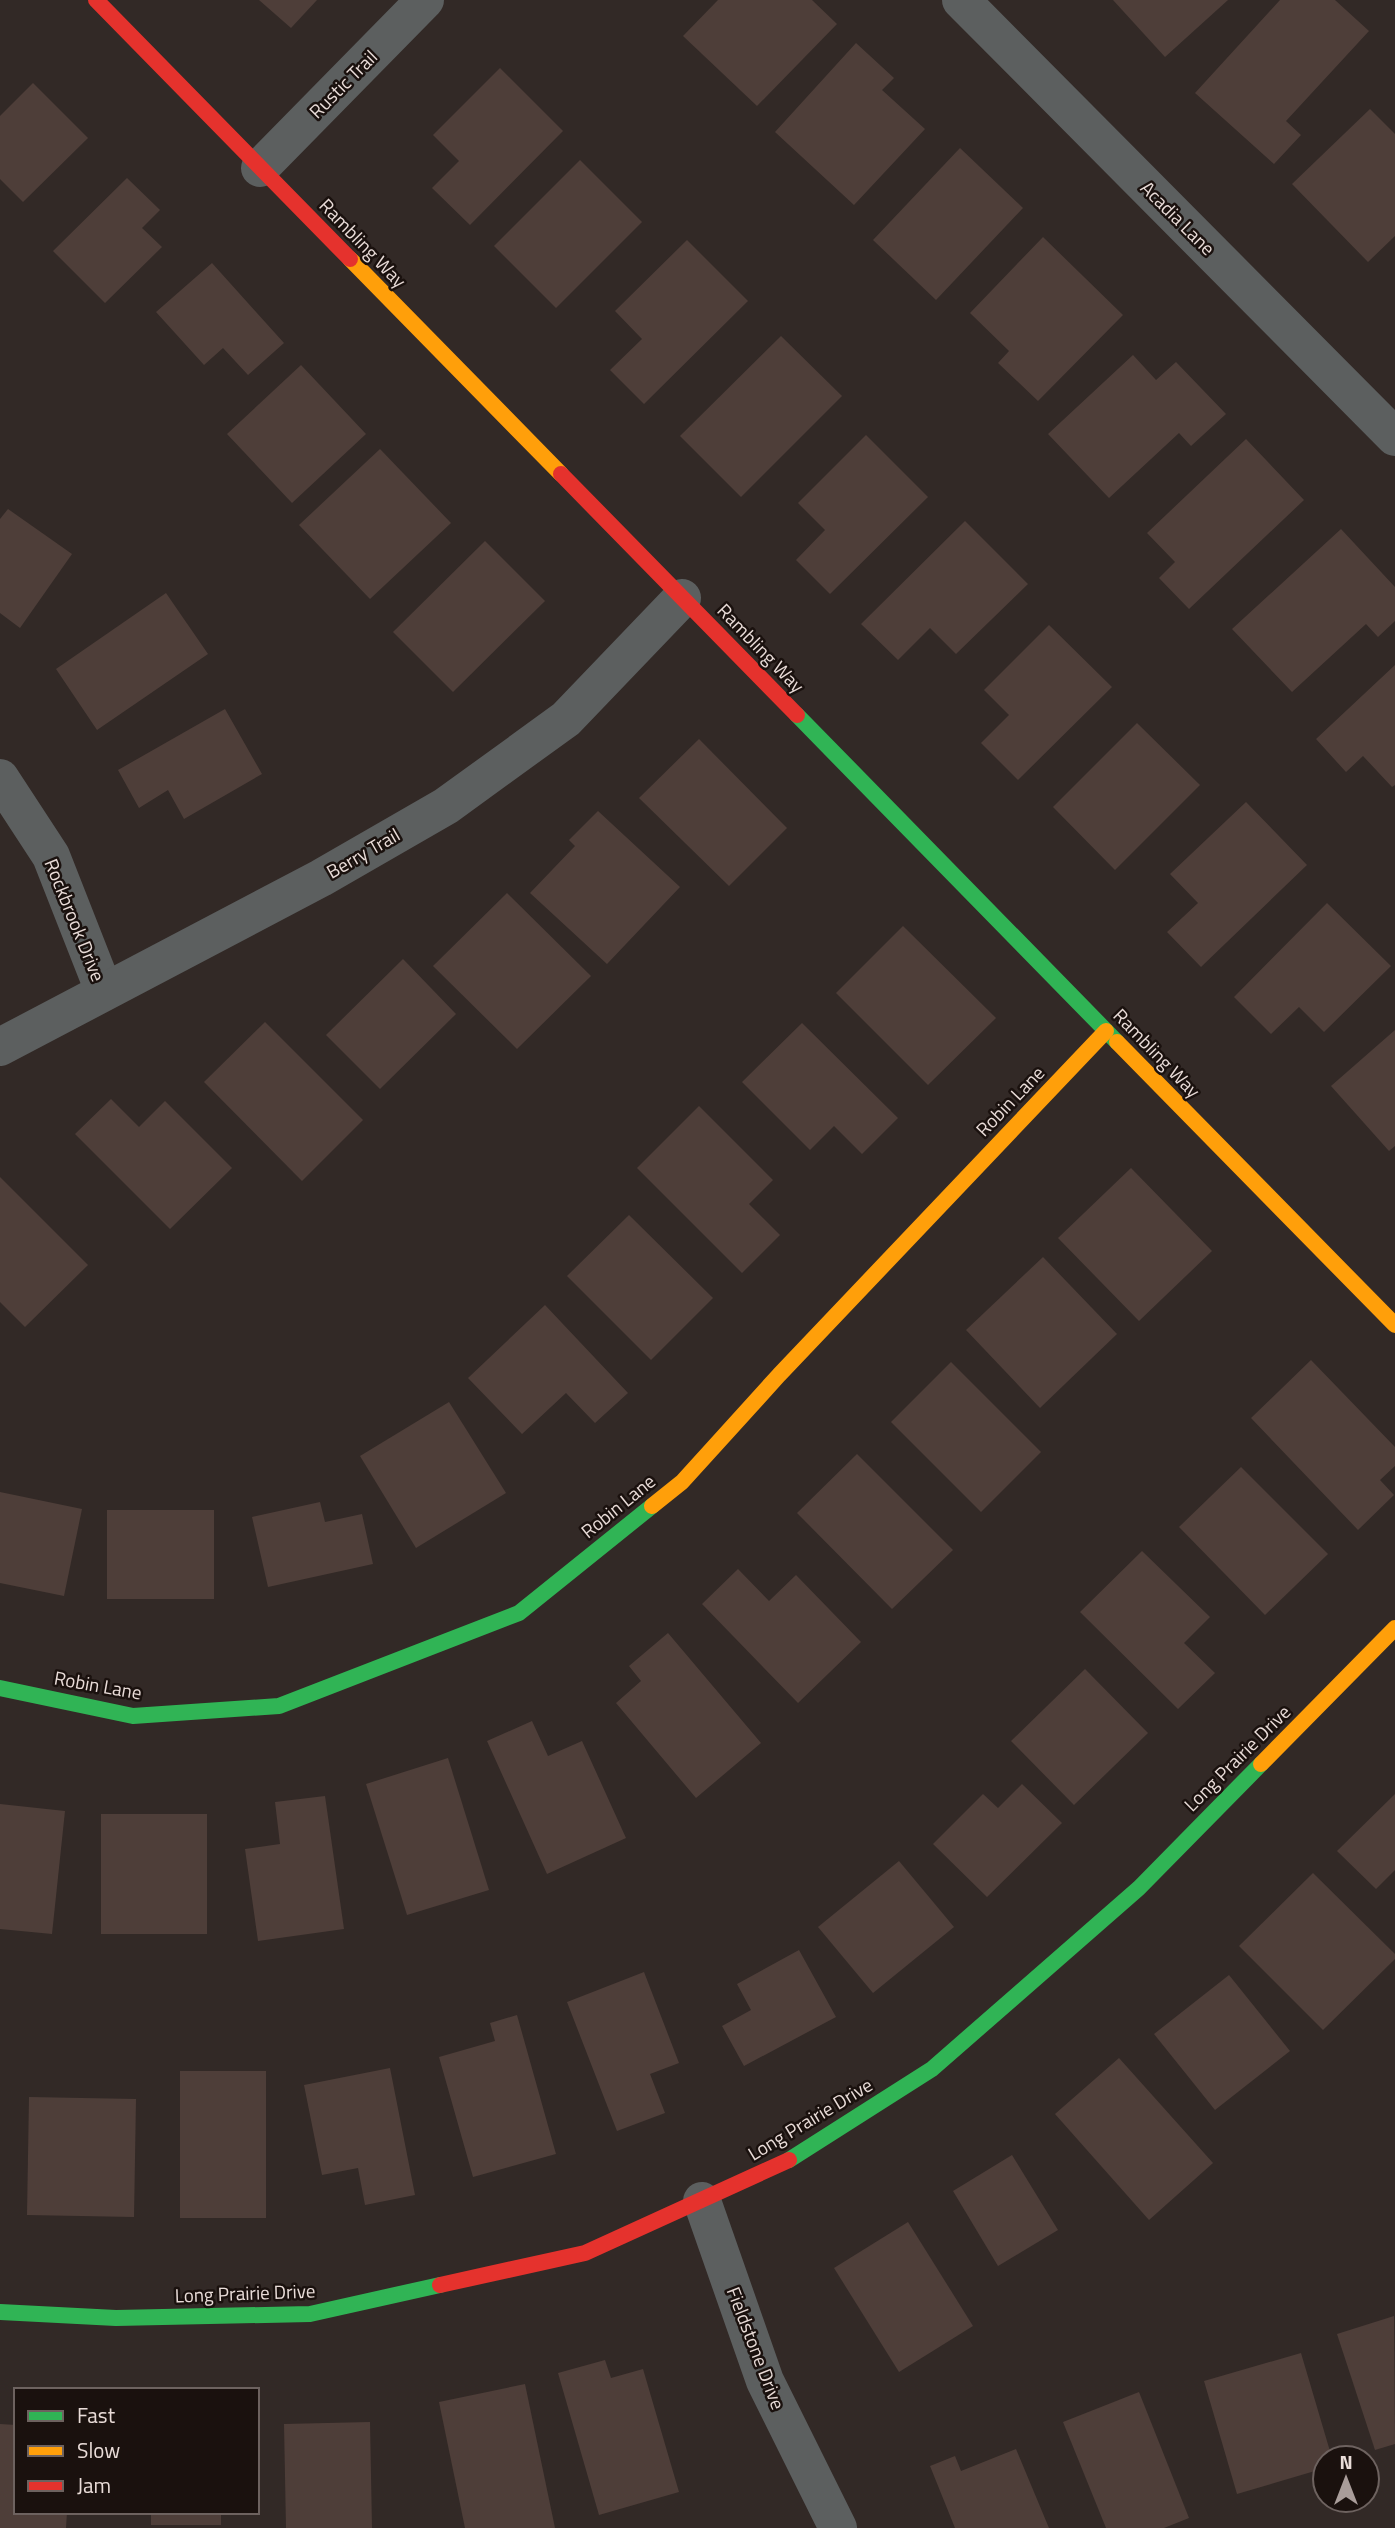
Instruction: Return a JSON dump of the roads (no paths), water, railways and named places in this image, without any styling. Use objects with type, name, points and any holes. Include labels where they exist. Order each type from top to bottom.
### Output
[{"type":"street","name":"Rambling Way","points":[[96,0],[1395,1325]]},
{"type":"street","name":"Rustic Trail","points":[[260,168],[425,0]]},
{"type":"street","name":"Acadia Lane","points":[[961,0],[1395,436]]},
{"type":"street","name":"Berry Trail","points":[[0,1046],[321,878],[446,806],[566,719],[682,598]]},
{"type":"street","name":"Rockbrook Drive","points":[[0,778],[51,856],[104,991]]},
{"type":"street","name":"Robin Lane","points":[[0,1688],[133,1716],[279,1706],[519,1613],[682,1482],[779,1375],[1106,1031]]},
{"type":"street","name":"Long Prairie Drive","points":[[0,2312],[117,2318],[310,2314],[586,2253],[782,2165],[932,2069],[1139,1888],[1395,1628]]},
{"type":"street","name":"Fieldstone Drive","points":[[702,2201],[765,2381],[838,2528]]}]
